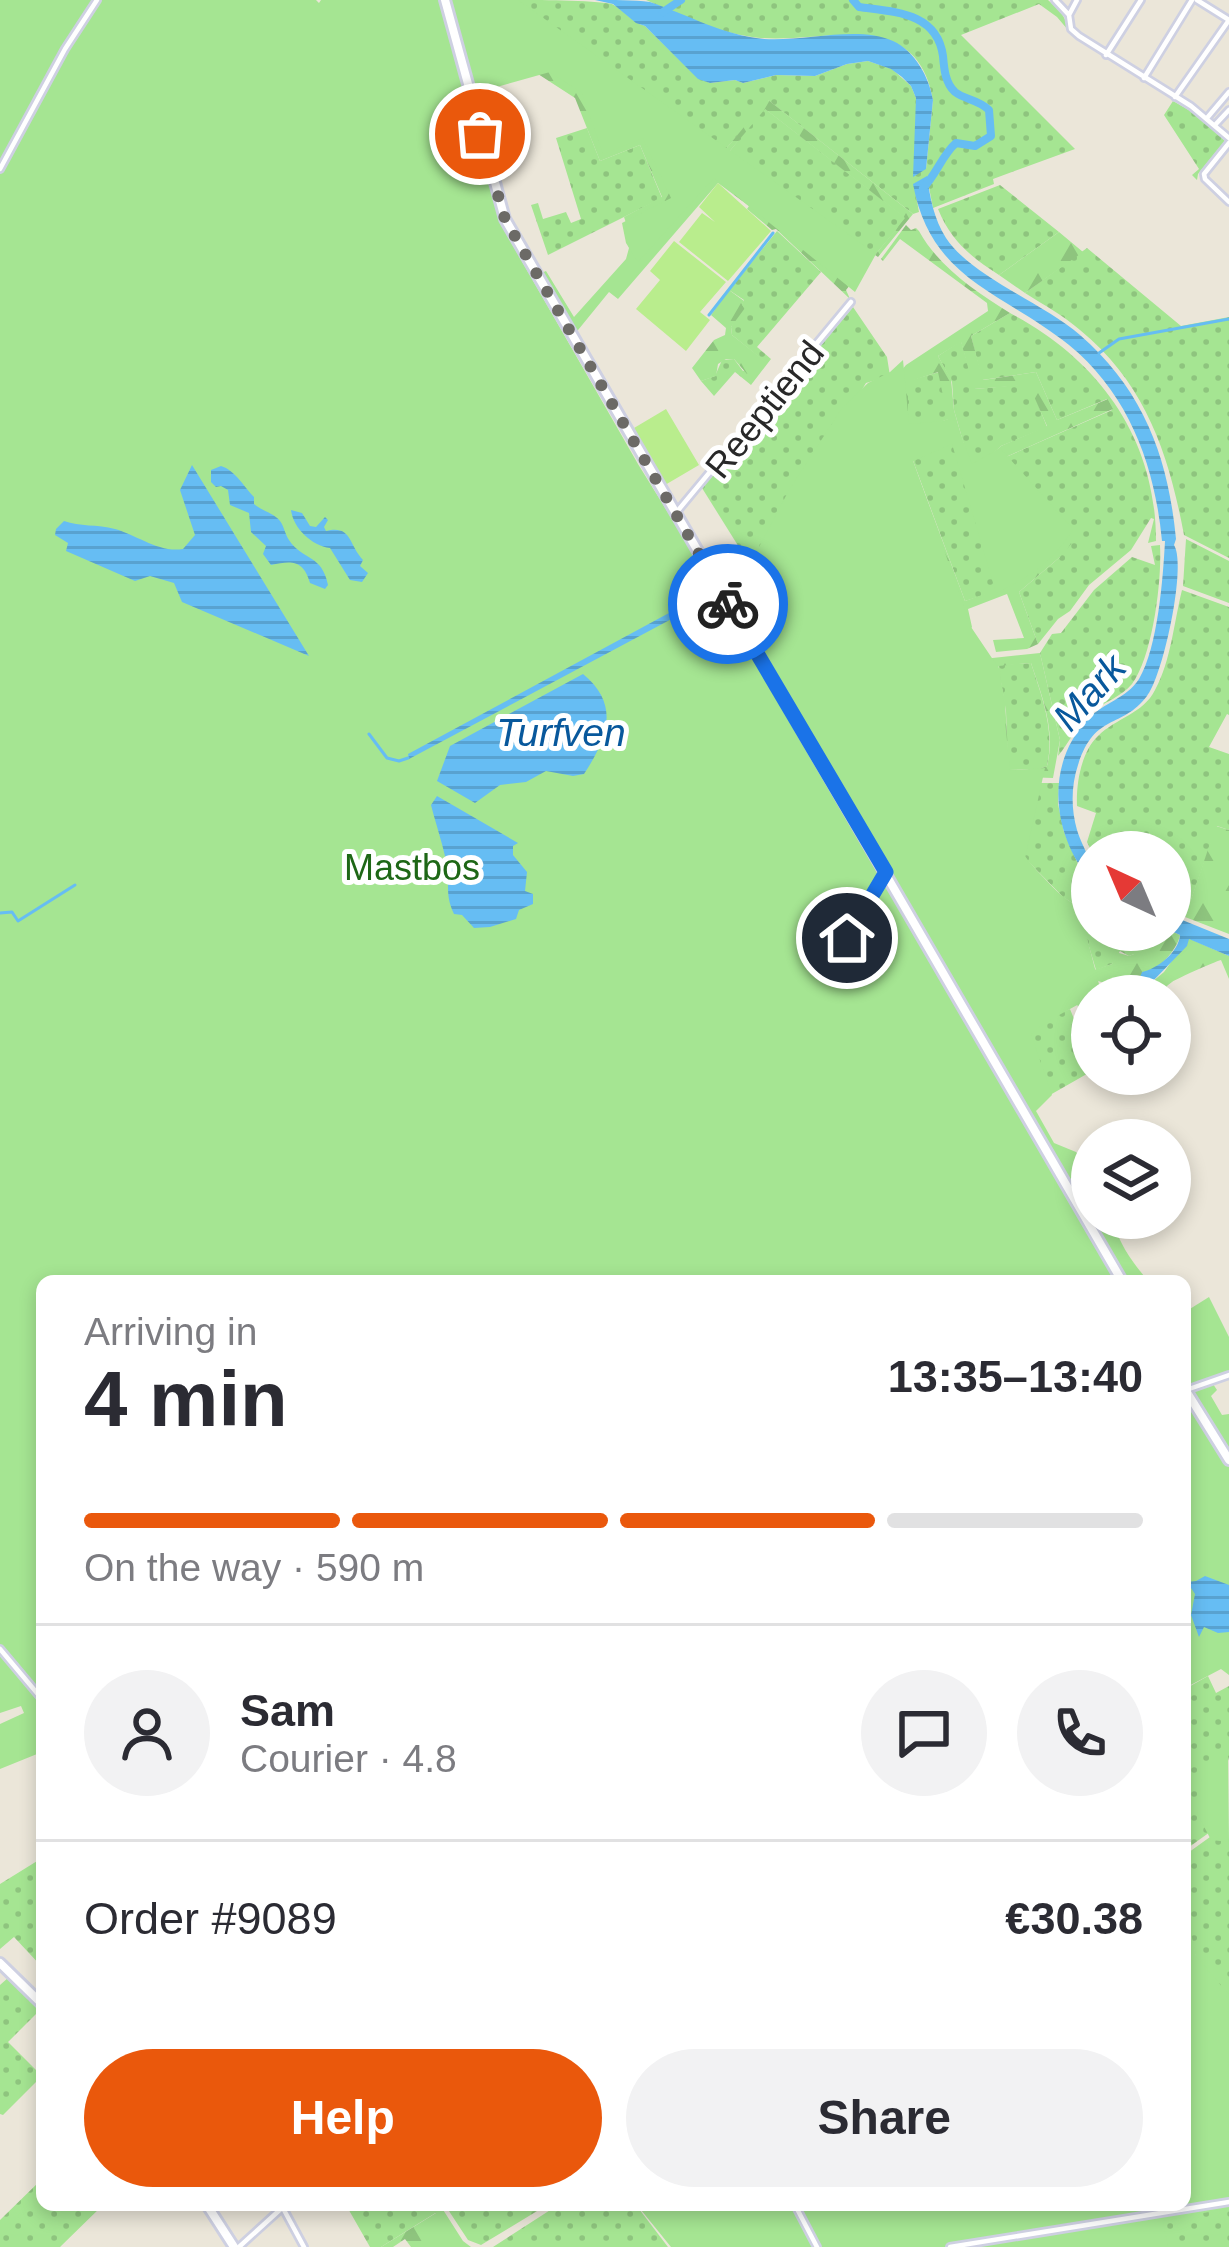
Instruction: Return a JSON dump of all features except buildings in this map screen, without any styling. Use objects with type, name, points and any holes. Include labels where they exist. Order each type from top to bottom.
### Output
[{"type":"street","points":[[0,169],[97,0]]},
{"type":"street","points":[[445,0],[505,219],[1119,1275]]},
{"type":"street","points":[[1055,0],[1070,16]]},
{"type":"street","points":[[1077,0],[1070,16],[1071,29],[1207,118],[1229,140],[1204,173],[1229,202]]},
{"type":"street","points":[[1106,55],[1141,0]]},
{"type":"street","points":[[1144,78],[1195,0],[1229,20],[1175,97]]},
{"type":"street","points":[[1207,118],[1229,92]]},
{"type":"street","points":[[1215,125],[1229,110]]},
{"type":"street","name":"Reeptiend","points":[[675,514],[851,302]]},
{"type":"street","points":[[847,938],[886,872]]},
{"type":"street","points":[[1191,1388],[1229,1375]]},
{"type":"street","points":[[1191,1398],[1229,1460]]},
{"type":"street","points":[[0,1649],[36,1692]]},
{"type":"street","points":[[0,1963],[4,1975],[36,1999]]},
{"type":"street","points":[[1191,2208],[1229,2202]]},
{"type":"street","points":[[211,2211],[236,2247],[276,2211]]},
{"type":"street","points":[[285,2211],[304,2247]]},
{"type":"street","points":[[798,2211],[817,2247]]},
{"type":"street","points":[[950,2247],[1173,2211]]},
{"type":"green space","name":"Mastbos","points":[[0,0],[518,0],[876,254],[855,292],[714,178],[638,262],[626,243],[622,223],[671,198],[643,138],[603,154],[582,93],[550,72],[472,94],[500,223],[716,590],[747,570],[789,490],[842,408],[903,360],[909,424],[955,420],[972,464],[1000,448],[1073,529],[1040,567],[996,593],[952,444],[913,461],[971,627],[1000,670],[1010,771],[1045,768],[1025,858],[1071,903],[1071,951],[1090,951],[1097,975],[1071,975],[1071,1008],[1031,1034],[1052,1095],[1036,1111],[1054,1143],[1071,1150],[1071,1239],[1120,1239],[1143,1275],[36,1275],[36,1754],[0,1769],[0,1724],[24,1713],[21,1706],[0,1713]]},
{"type":"green space","points":[[450,0],[497,40],[873,257],[846,290],[850,299],[776,229],[718,183],[618,299],[609,292],[574,335],[539,274],[546,271],[574,317],[626,259],[624,217],[662,197],[640,145],[600,161],[575,98],[538,74],[479,90],[480,106],[475,107]]},
{"type":"green space","points":[[512,0],[612,4],[645,26],[698,78],[710,83],[815,76],[868,61],[892,69],[911,86],[916,98],[926,169],[933,100],[923,70],[907,50],[861,36],[778,39],[738,35],[646,0],[1048,0],[1061,12],[1074,37],[1039,4],[961,35],[1075,149],[993,179],[994,184],[933,208],[927,177],[914,184],[919,212],[913,214],[768,100],[725,150]]},
{"type":"green space","points":[[767,99],[913,214],[878,257],[875,255],[905,218],[765,109],[729,152],[725,150]]},
{"type":"green space","points":[[1173,101],[1225,141],[1197,180],[1192,175],[1199,169],[1164,115]]},
{"type":"green space","points":[[764,108],[906,218],[875,255],[729,152]]},
{"type":"green space","points":[[587,128],[600,161],[640,145],[662,198],[548,255],[531,205],[538,203],[543,219],[566,212],[571,223],[581,219],[556,138]]},
{"type":"green space","points":[[718,183],[771,231],[728,281],[679,242],[702,213],[715,222],[699,207]]},
{"type":"green space","points":[[1000,185],[1059,232],[999,275],[963,247],[938,209]]},
{"type":"green space","points":[[906,225],[916,228],[947,267],[1010,313],[971,336],[983,380],[1036,372],[1057,420],[1108,399],[1113,409],[1006,457],[1078,536],[1019,592],[1038,644],[1027,649],[996,652],[993,640],[1024,638],[1007,594],[968,609],[969,631],[902,451],[896,377],[906,365],[988,311],[987,303],[900,239],[881,259]],"holes":[[[961,342],[974,389],[1029,385],[1047,426],[1001,446],[972,473],[954,410],[951,379],[938,356]],[[938,372],[948,419],[917,430],[908,426],[908,382]],[[955,443],[996,590],[965,601],[912,459]]]},
{"type":"green space","points":[[777,231],[821,272],[757,347],[771,359],[751,385],[735,372],[714,396],[701,381],[715,376],[722,360],[734,359],[743,371],[764,361],[732,335],[744,300],[729,290]]},
{"type":"green space","points":[[1059,232],[1083,252],[1025,293],[999,275]]},
{"type":"green space","points":[[674,241],[726,282],[700,312],[710,320],[686,351],[636,309],[660,280],[650,271]]},
{"type":"green space","points":[[1087,248],[1181,326],[1229,317],[1229,558],[1184,535],[1162,449],[1122,374],[1080,330],[1025,293]]},
{"type":"green space","points":[[729,290],[744,301],[745,308],[731,327],[732,335],[765,361],[756,373],[747,374],[734,359],[726,359],[718,364],[716,376],[701,381],[692,368],[714,340],[725,335],[726,328],[711,315]]},
{"type":"green space","points":[[853,307],[887,357],[890,376],[866,383],[752,568],[702,488]]},
{"type":"green space","points":[[1010,313],[1070,354],[1116,406],[1146,469],[1153,504],[1156,541],[1148,543],[1151,518],[1131,550],[1089,585],[1038,644],[1019,592],[1060,557],[1006,457],[1112,410],[1107,399],[1057,420],[1036,372],[982,380],[971,336]]},
{"type":"green space","points":[[961,341],[975,389],[1030,384],[1047,427],[1001,446],[972,473],[954,410],[952,382],[938,356]]},
{"type":"green space","points":[[939,372],[949,419],[917,430],[908,427],[908,381]]},
{"type":"green space","points":[[666,409],[699,465],[665,485],[634,428]]},
{"type":"green space","points":[[956,442],[997,591],[965,601],[912,458]]},
{"type":"green space","points":[[1186,539],[1229,561],[1229,603],[1183,586]]},
{"type":"green space","points":[[1160,545],[1155,617],[1139,671],[1128,688],[1078,726],[1058,756],[1060,740],[1040,653],[1094,590],[1132,557],[1155,565],[1151,546]]},
{"type":"green space","points":[[1182,590],[1229,607],[1229,715],[1209,747],[1229,754],[1229,830],[1217,826],[1191,900],[1191,831],[1090,831],[1096,813],[1077,806],[1087,751],[1105,730],[1144,705],[1168,654]]},
{"type":"green space","points":[[1040,653],[1060,740],[1053,778],[989,776],[983,659]],"holes":[[[1031,663],[1049,727],[1047,766],[1009,769],[998,666]]]},
{"type":"green space","points":[[1031,663],[1048,727],[1047,766],[1008,769],[998,665]]},
{"type":"green space","points":[[1041,783],[1059,783],[1058,804],[1071,848],[1071,902],[1021,854]]},
{"type":"green space","points":[[992,802],[1038,873],[1071,902],[1071,951],[1089,951],[1094,970],[1112,964],[1116,952],[1129,956],[1133,951],[1172,951],[1142,975],[1068,972],[1071,990]]},
{"type":"green space","points":[[1216,826],[1229,830],[1229,934],[1191,919],[1191,899]]},
{"type":"green space","points":[[1191,939],[1229,956],[1229,979],[1221,960],[1187,975],[1160,975],[1179,951],[1191,951]]},
{"type":"green space","points":[[1090,951],[1120,951],[1112,964],[1096,970]]},
{"type":"green space","points":[[1071,1011],[1071,1083],[1050,1095],[1026,1028]]},
{"type":"green space","points":[[1209,1297],[1229,1337],[1229,1375],[1213,1384],[1217,1390],[1211,1396],[1222,1415],[1229,1414],[1229,1675],[1221,1669],[1191,1685],[1191,1308]]},
{"type":"green space","points":[[1208,1676],[1216,1693],[1229,1686],[1229,1757],[1210,1832],[1191,1846],[1191,1686]]},
{"type":"green space","points":[[1228,1753],[1229,1842],[1211,1840],[1197,1813],[1202,1779]]},
{"type":"green space","points":[[1210,1837],[1229,1839],[1229,1996],[1196,1958],[1191,1937],[1191,1851]]},
{"type":"green space","points":[[36,1862],[36,1961],[14,1937],[0,1949],[0,1884]]},
{"type":"green space","points":[[1191,1933],[1196,1956],[1229,1995],[1229,2208],[1163,2221],[1168,2247],[671,2247],[642,2211],[1191,2211]]},
{"type":"green space","points":[[9,1977],[36,2002],[36,2014],[8,2042],[36,2070],[36,2082],[3,2115],[0,2114],[0,1985]]},
{"type":"green space","points":[[36,2185],[36,2211],[97,2211],[60,2247],[0,2247],[0,2220]]},
{"type":"green space","points":[[1229,2205],[1229,2247],[1166,2247],[1161,2216]]},
{"type":"green space","points":[[349,2211],[437,2212],[381,2247],[370,2247]]},
{"type":"green space","points":[[444,2211],[471,2247],[411,2247],[405,2239],[393,2247],[381,2247]]},
{"type":"green space","points":[[449,2211],[537,2211],[481,2245],[468,2240]]},
{"type":"green space","points":[[549,2211],[641,2211],[668,2247],[493,2247]]},
{"type":"water","points":[[595,0],[650,2],[749,37],[864,34],[901,45],[924,74],[933,100],[926,169],[913,177],[916,98],[911,86],[891,69],[868,61],[815,76],[710,83],[698,79],[645,26],[613,4]]},
{"type":"water","points":[[927,176],[938,223],[958,252],[1080,335],[1102,356],[1149,427],[1167,480],[1178,574],[1160,667],[1137,707],[1100,729],[1085,748],[1074,781],[1078,831],[1071,831],[1071,849],[1058,800],[1064,757],[1088,719],[1134,686],[1151,649],[1165,541],[1153,486],[1135,433],[1108,386],[1069,345],[953,263],[922,217],[913,184]]},
{"type":"water","points":[[192,465],[309,656],[182,602],[174,583],[150,576],[135,581],[66,551],[68,543],[55,535],[64,521],[115,529],[157,546],[183,549],[195,535],[180,490]]},
{"type":"water","points":[[221,466],[239,479],[254,497],[254,504],[280,521],[294,547],[317,563],[325,575],[325,589],[310,583],[295,564],[271,565],[263,554],[266,546],[251,532],[249,513],[230,505],[228,490],[211,482],[211,470]]},
{"type":"water","points":[[291,510],[302,513],[310,526],[316,527],[325,517],[326,531],[345,533],[368,573],[362,582],[350,580],[330,548],[304,535]]},
{"type":"water","points":[[706,593],[709,599],[409,759],[408,754]]},
{"type":"water","name":"Turfven","points":[[583,674],[595,686],[606,710],[604,735],[584,774],[546,771],[526,782],[500,785],[475,803],[437,781],[450,746]]},
{"type":"water","points":[[437,796],[518,843],[513,855],[527,872],[525,891],[533,894],[533,904],[519,910],[516,919],[474,928],[462,915],[454,914],[431,805]]},
{"type":"water","points":[[1191,924],[1229,939],[1229,956],[1191,940]]},
{"type":"water","points":[[1173,951],[1182,951],[1159,975],[1141,975],[1142,972]]},
{"type":"water","points":[[1205,1576],[1229,1585],[1229,1632],[1204,1627],[1199,1637],[1191,1615],[1195,1594],[1191,1582]]},
{"type":"waterway","points":[[663,12],[681,0]]},
{"type":"waterway","points":[[853,0],[859,7],[923,22],[939,41],[952,88],[989,110],[991,136],[975,146],[956,143],[923,188]]},
{"type":"waterway","points":[[709,315],[773,233]]},
{"type":"waterway","points":[[1099,353],[1119,339],[1229,319]]},
{"type":"waterway","points":[[369,734],[387,758],[408,758]]},
{"type":"waterway","points":[[0,913],[12,912],[18,921],[75,885]]},
{"type":"way so far","points":[[480,134],[505,219],[728,604]]},
{"type":"route","points":[[728,604],[886,872],[847,938]]},
{"type":"water label","name":"Mark","points":[[1089,692]]}]
